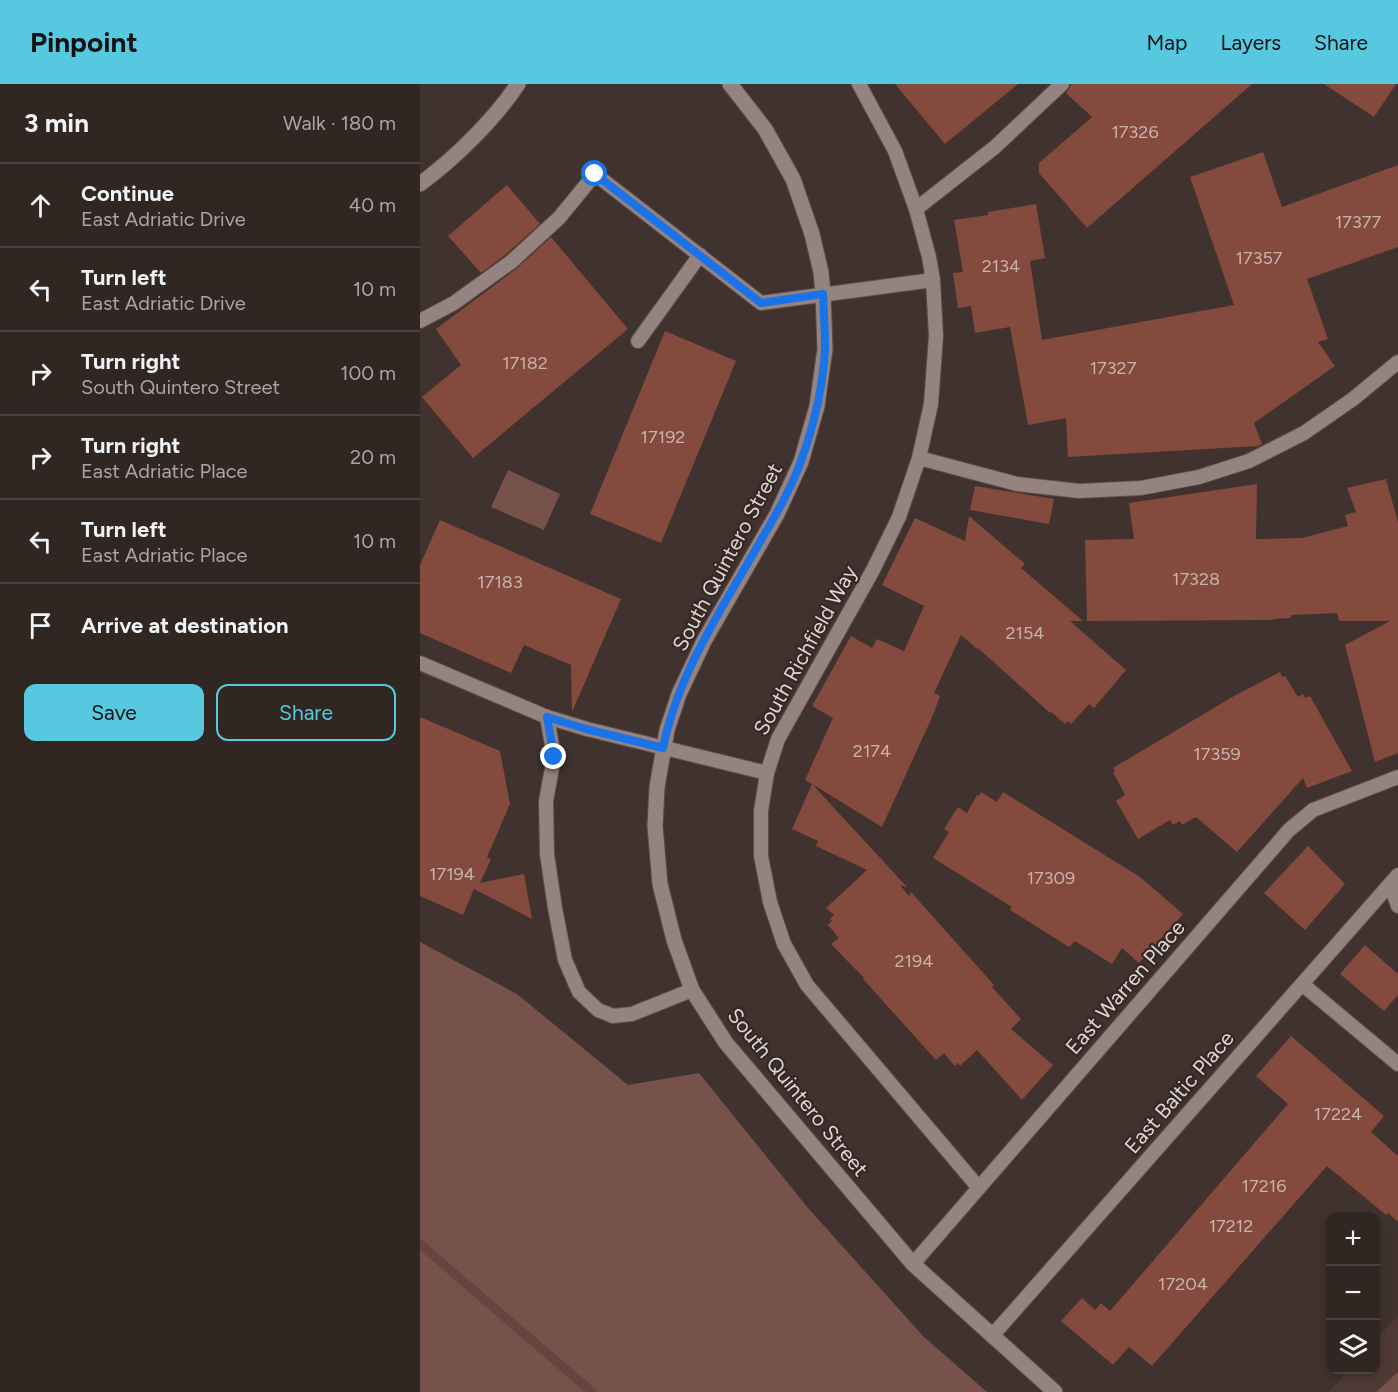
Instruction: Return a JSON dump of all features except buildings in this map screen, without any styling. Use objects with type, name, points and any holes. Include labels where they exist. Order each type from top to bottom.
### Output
[{"type":"street","points":[[420,184],[434,174],[484,127],[518,84]]},
{"type":"street","name":"South Quintero Street","points":[[730,84],[765,129],[793,180],[812,234],[821,272],[825,349],[817,406],[801,462],[777,514],[704,641],[679,694],[667,730],[657,788],[655,826],[660,884],[674,940],[692,990],[726,1043],[913,1264],[1055,1392]]},
{"type":"lane","name":"South Richfield Way","points":[[860,84],[895,151],[916,209],[929,257],[933,280],[936,336],[931,404],[919,458],[899,517],[873,570],[778,739],[767,773],[761,811],[761,856],[770,902],[784,944],[807,985],[979,1188]]},
{"type":"lane","points":[[916,209],[996,147],[1062,84]]},
{"type":"lane","points":[[420,321],[454,303],[511,262],[559,218],[595,174],[761,303],[933,280]]},
{"type":"lane","points":[[638,341],[700,255]]},
{"type":"lane","points":[[919,458],[1017,484],[1079,491],[1141,488],[1199,477],[1249,461],[1304,433],[1353,399],[1398,362]]},
{"type":"lane","points":[[420,663],[547,717],[586,729],[767,773]]},
{"type":"lane","points":[[547,717],[554,757],[546,801],[547,854],[565,960],[579,992],[598,1010],[613,1016],[632,1014],[692,990]]},
{"type":"lane","name":"East Warren Place","points":[[913,1264],[1288,830],[1313,810],[1398,777]]},
{"type":"lane","points":[[1394,880],[1398,906]]},
{"type":"lane","name":"East Baltic Place","points":[[992,1336],[1394,880]]},
{"type":"lane","points":[[1302,984],[1398,1064]]},
{"type":"shaded area","points":[[508,470],[560,494],[544,530],[491,507]]},
{"type":"shaded area","points":[[420,942],[517,994],[628,1085],[699,1073],[808,1208],[924,1337],[987,1392],[420,1392]]},
{"type":"shaded area","points":[[1398,1315],[1398,1392],[1329,1392],[1345,1374],[1380,1374],[1380,1335]]},
{"type":"shaded area","points":[[1398,1372],[1398,1392],[1376,1392]]},
{"type":"waterway","points":[[420,1244],[592,1392]]},
{"type":"route","points":[[554,757],[547,717],[663,748],[679,694],[704,641],[777,514],[801,462],[817,406],[825,349],[823,294],[761,303],[595,174]]}]
